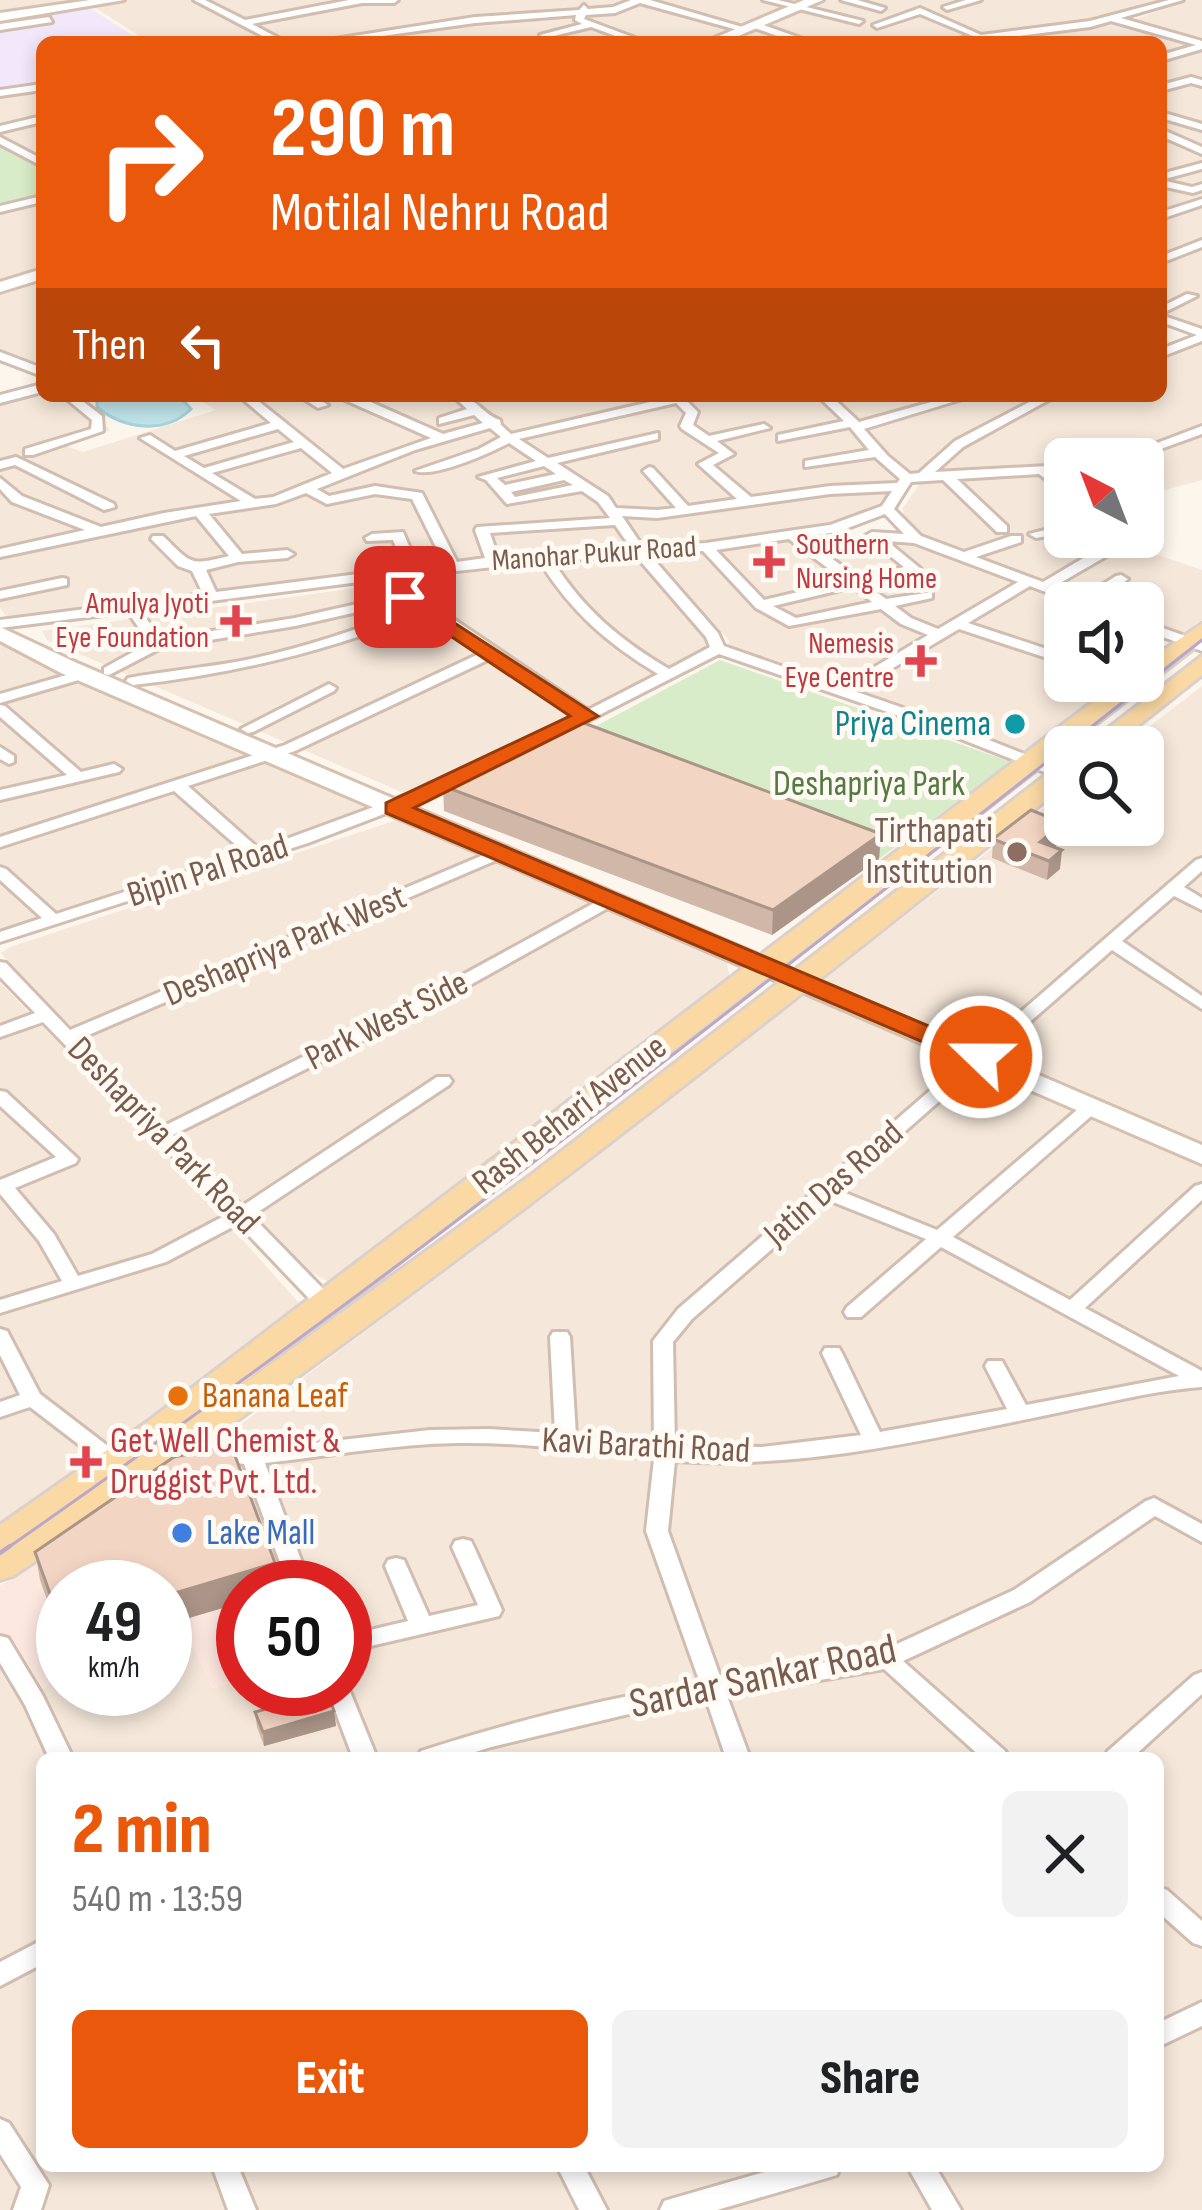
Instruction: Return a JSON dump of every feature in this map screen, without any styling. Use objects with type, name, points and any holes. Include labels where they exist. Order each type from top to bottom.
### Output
[{"type":"main road","points":[[727,36],[816,0]]},
{"type":"main road","points":[[0,17],[107,1]]},
{"type":"main road","points":[[0,286],[36,276]]},
{"type":"main road","points":[[2,624],[248,730],[281,751]]},
{"type":"main road","points":[[2,624],[84,674],[281,751],[769,960]]},
{"type":"main road","points":[[1117,726],[1198,646]]},
{"type":"main road","name":"Rash Behari Avenue","points":[[1164,664],[1198,646]]},
{"type":"main road","name":"Rash Behari Avenue","points":[[175,1435],[326,1304],[1105,702]]},
{"type":"main road","name":"Rash Behari Avenue","points":[[0,1567],[126,1470],[549,1174],[1044,788]]},
{"type":"main road","points":[[405,805],[500,854],[807,975],[1200,1148]]},
{"type":"main road","points":[[987,1052],[1091,1107],[1200,1148]]},
{"type":"main road","points":[[515,1158],[549,1174]]},
{"type":"main road","name":"Rash Behari Avenue","points":[[0,1543],[126,1470]]},
{"type":"street","points":[[197,0],[269,36]]},
{"type":"street","points":[[244,23],[394,0]]},
{"type":"street","points":[[590,0],[579,20],[623,36]]},
{"type":"street","points":[[358,36],[435,24],[615,10],[640,0],[782,36]]},
{"type":"street","points":[[767,0],[859,21]]},
{"type":"street","points":[[845,0],[881,8]]},
{"type":"street","points":[[947,7],[977,0]]},
{"type":"street","points":[[1139,0],[1162,5]]},
{"type":"street","points":[[973,36],[1035,33],[1178,0]]},
{"type":"street","points":[[366,1],[362,10],[390,26]]},
{"type":"street","points":[[328,7],[362,32]]},
{"type":"street","points":[[877,25],[920,11],[977,35]]},
{"type":"street","points":[[0,17],[15,25]]},
{"type":"street","points":[[1109,18],[1202,45]]},
{"type":"street","points":[[0,27],[49,20]]},
{"type":"street","points":[[545,35],[589,25]]},
{"type":"street","points":[[1167,56],[1202,45]]},
{"type":"street","points":[[1177,54],[1202,62]]},
{"type":"street","points":[[1167,86],[1191,80],[1202,83]]},
{"type":"street","points":[[0,93],[36,88]]},
{"type":"street","points":[[0,117],[36,109]]},
{"type":"street","points":[[1167,117],[1202,127]]},
{"type":"street","points":[[0,129],[36,120]]},
{"type":"street","points":[[1167,128],[1181,121]]},
{"type":"street","points":[[0,140],[36,132]]},
{"type":"street","points":[[1167,134],[1202,151]]},
{"type":"street","points":[[0,140],[36,160]]},
{"type":"street","points":[[1167,178],[1202,166]]},
{"type":"street","points":[[1167,182],[1202,188]]},
{"type":"street","points":[[0,208],[36,200]]},
{"type":"street","points":[[1167,214],[1202,202]]},
{"type":"street","points":[[1167,266],[1202,243]]},
{"type":"street","points":[[1167,310],[1191,296]]},
{"type":"street","points":[[1167,317],[1202,336]]},
{"type":"street","points":[[1167,351],[1202,336]]},
{"type":"street","points":[[0,356],[36,371]]},
{"type":"street","points":[[18,364],[36,360]]},
{"type":"street","points":[[0,399],[36,390]]},
{"type":"street","points":[[29,452],[97,431],[98,418],[77,402]]},
{"type":"street","points":[[253,402],[341,474]]},
{"type":"street","points":[[317,402],[322,405]]},
{"type":"street","points":[[361,402],[440,437]]},
{"type":"street","points":[[468,402],[509,438],[585,487],[618,516],[640,552],[713,636],[718,649]]},
{"type":"street","points":[[638,402],[645,406]]},
{"type":"street","points":[[422,470],[483,452],[509,438],[665,402]]},
{"type":"street","points":[[687,402],[692,412],[686,426],[728,454],[704,464],[750,503]]},
{"type":"street","points":[[830,402],[874,453],[911,481]]},
{"type":"street","points":[[830,490],[786,440],[943,402]]},
{"type":"street","points":[[832,529],[887,509],[911,481],[959,444],[1039,402]]},
{"type":"street","points":[[443,421],[478,409]]},
{"type":"street","points":[[0,553],[252,503],[496,422]]},
{"type":"street","points":[[174,454],[283,424]]},
{"type":"street","points":[[706,440],[764,428]]},
{"type":"street","points":[[1164,444],[1202,430]]},
{"type":"street","points":[[254,432],[279,450]]},
{"type":"street","points":[[585,487],[512,502],[486,477],[654,436]]},
{"type":"street","points":[[146,438],[252,503]]},
{"type":"street","points":[[220,441],[248,459]]},
{"type":"street","points":[[202,472],[301,444]]},
{"type":"street","points":[[809,464],[874,453]]},
{"type":"street","points":[[0,465],[16,461],[109,507]]},
{"type":"street","points":[[518,471],[547,496]]},
{"type":"street","points":[[649,472],[685,510]]},
{"type":"street","points":[[493,561],[482,530],[948,477],[1043,472]]},
{"type":"street","points":[[502,490],[568,475]]},
{"type":"street","points":[[948,477],[1002,529]]},
{"type":"street","points":[[0,482],[17,499],[99,531]]},
{"type":"street","points":[[305,488],[327,500],[375,490],[417,496],[452,566]]},
{"type":"street","points":[[887,509],[916,539]]},
{"type":"street","points":[[200,512],[238,559]]},
{"type":"street","points":[[832,529],[916,539],[1044,587]]},
{"type":"street","name":"Manohar Pukur Road","points":[[2,624],[413,570],[706,547],[832,529]]},
{"type":"street","points":[[789,533],[906,621],[941,635]]},
{"type":"street","points":[[1036,534],[1044,533]]},
{"type":"street","points":[[372,538],[398,535],[413,570]]},
{"type":"street","points":[[761,605],[914,569],[872,536]]},
{"type":"street","points":[[158,539],[183,563],[198,568],[287,554]]},
{"type":"street","points":[[963,557],[1016,539]]},
{"type":"street","points":[[706,547],[761,605],[794,623],[927,595]]},
{"type":"street","points":[[544,558],[600,634],[669,675]]},
{"type":"street","points":[[844,691],[958,624],[1089,558]]},
{"type":"street","points":[[198,568],[211,597]]},
{"type":"street","points":[[368,577],[424,608],[586,716]]},
{"type":"street","points":[[1115,582],[1121,578]]},
{"type":"street","points":[[0,595],[62,581]]},
{"type":"street","points":[[77,593],[93,613]]},
{"type":"street","points":[[110,670],[157,644],[295,622],[405,597]]},
{"type":"street","points":[[132,608],[157,644]]},
{"type":"street","points":[[133,681],[252,662],[380,626],[424,608]]},
{"type":"street","points":[[958,624],[1044,653]]},
{"type":"street","points":[[1164,633],[1198,646]]},
{"type":"street","points":[[543,740],[718,649],[1044,766]]},
{"type":"street","points":[[0,842],[281,751],[493,652]]},
{"type":"street","points":[[0,699],[84,674]]},
{"type":"street","points":[[248,730],[329,688]]},
{"type":"street","points":[[0,709],[76,775]]},
{"type":"street","points":[[0,795],[114,769]]},
{"type":"street","name":"Bipin Pal Road","points":[[0,937],[405,805],[483,769]]},
{"type":"street","points":[[177,785],[255,854]]},
{"type":"street","name":"Deshapriya Park West","points":[[68,1037],[500,854]]},
{"type":"street","name":"Jatin Das Road","points":[[736,1752],[657,1531],[665,1453],[663,1341],[685,1314],[1202,863]]},
{"type":"street","points":[[0,872],[54,920]]},
{"type":"street","points":[[1173,888],[1202,905]]},
{"type":"street","name":"Park West Side","points":[[160,1135],[421,1005],[610,900]]},
{"type":"street","points":[[1112,942],[1202,1004]]},
{"type":"street","name":"Deshapriya Park Road","points":[[0,968],[326,1304]]},
{"type":"street","points":[[0,1032],[46,1015]]},
{"type":"street","points":[[0,1307],[159,1258],[239,1216],[443,1081]]},
{"type":"street","points":[[3,1101],[68,1159],[2,1187],[46,1238],[73,1284]]},
{"type":"street","points":[[854,1312],[1091,1107]]},
{"type":"street","points":[[1072,1309],[1202,1190]]},
{"type":"street","points":[[826,1192],[938,1237],[1202,1379]]},
{"type":"street","points":[[0,1336],[32,1398],[126,1470]]},
{"type":"street","points":[[560,1337],[566,1442]]},
{"type":"street","points":[[832,1353],[873,1438]]},
{"type":"street","points":[[995,1366],[1018,1411]]},
{"type":"street","name":"Kavi Barathi Road","points":[[175,1435],[218,1454],[253,1457],[489,1436],[665,1453],[758,1455],[873,1438],[1138,1386],[1202,1379]]},
{"type":"street","points":[[0,1410],[32,1398]]},
{"type":"street","points":[[253,1457],[290,1560]]},
{"type":"street","name":"Sardar Sankar Road","points":[[450,1752],[575,1716],[886,1659],[1022,1596],[1154,1506],[1202,1534]]},
{"type":"street","points":[[372,1638],[491,1610],[463,1547]]},
{"type":"street","points":[[396,1566],[422,1627]]},
{"type":"street","points":[[0,1645],[58,1752]]},
{"type":"street","points":[[886,1659],[981,1752]]},
{"type":"street","points":[[1123,1752],[1202,1681]]},
{"type":"street","points":[[349,1716],[363,1752]]},
{"type":"street","points":[[1164,1903],[1202,1936]]},
{"type":"street","points":[[0,1975],[36,1955]]},
{"type":"street","points":[[1164,2033],[1202,2013]]},
{"type":"street","points":[[0,2131],[35,2185],[27,2210]]},
{"type":"street","points":[[227,2172],[242,2210]]},
{"type":"street","points":[[573,2172],[592,2210]]},
{"type":"street","points":[[674,2210],[806,2172]]},
{"type":"street","points":[[924,2172],[947,2210]]},
{"type":"shaded area","points":[[0,0],[194,0],[265,36],[140,36],[94,7],[0,20]]},
{"type":"shaded area","points":[[201,0],[808,0],[724,36],[272,36]]},
{"type":"shaded area","points":[[820,0],[1202,0],[1202,42],[1130,21],[1169,7],[1160,4],[1071,30],[1122,22],[1202,45],[1202,165],[1167,175],[1167,36],[1012,36],[1047,31],[1007,36],[732,36]]},
{"type":"shaded area","points":[[90,8],[134,36],[36,36],[36,86],[0,91],[0,21]]},
{"type":"shaded area","points":[[31,89],[36,93],[36,158],[0,138],[0,94]]},
{"type":"shaded area","points":[[1202,167],[1202,333],[1167,318],[1167,178]]},
{"type":"shaded area","points":[[36,201],[36,278],[0,284],[0,210]]},
{"type":"shaded area","points":[[36,283],[36,369],[0,354],[0,295]]},
{"type":"shaded area","points":[[1202,340],[1202,427],[1164,441],[1044,438],[1044,468],[926,475],[963,444],[1044,402],[1167,402],[1167,353]]},
{"type":"shaded area","points":[[36,393],[36,402],[87,402],[110,430],[66,446],[83,452],[216,410],[203,402],[464,402],[490,422],[380,455],[274,498],[0,552],[0,402]]},
{"type":"shaded area","points":[[472,402],[659,402],[514,435]]},
{"type":"shaded area","points":[[672,402],[827,402],[880,464],[916,481],[898,504],[833,533],[651,557],[616,501],[518,438]]},
{"type":"shaded area","points":[[834,402],[1031,402],[992,419],[952,446],[919,477],[862,434]]},
{"type":"shaded area","points":[[494,424],[609,502],[643,557],[481,568],[16,629],[0,608],[0,556],[165,518],[277,501],[385,458]]},
{"type":"shaded area","points":[[1202,432],[1202,480],[1164,490],[1164,446]]},
{"type":"shaded area","points":[[1042,473],[1044,558],[1088,558],[1043,584],[919,538],[904,524],[903,508],[922,480]]},
{"type":"shaded area","points":[[790,540],[914,540],[1024,581],[843,688],[730,648],[729,640],[653,560]]},
{"type":"shaded area","points":[[1164,557],[1202,570],[1202,629],[1189,639],[1164,630],[1164,582],[1056,582],[1100,558]]},
{"type":"shaded area","points":[[646,560],[722,642],[592,714],[387,584],[476,572]]},
{"type":"shaded area","points":[[1030,583],[1044,589],[1044,702],[1103,702],[1071,726],[1044,726],[1044,747],[1035,754],[850,691]]},
{"type":"shaded area","points":[[378,585],[589,718],[418,799],[47,640],[42,631]]},
{"type":"shaded area","points":[[0,643],[195,733],[373,806],[378,813],[0,938]]},
{"type":"shaded area","points":[[1202,686],[1202,2210],[0,2210],[0,1634],[36,1690],[36,1716],[192,1716],[192,1645],[212,1688],[216,1687],[216,1716],[372,1716],[372,1560],[253,1560],[197,1457],[457,1263],[1044,808],[1044,846],[1164,846],[1164,726],[1150,726]]},
{"type":"shaded area","points":[[397,820],[726,960],[731,982],[353,1275],[330,1283],[305,1269],[197,1163],[58,1020],[1,953]]},
{"type":"shaded area","points":[[0,983],[224,1211],[219,1219],[159,1258],[0,1304]]},
{"type":"shaded area","points":[[232,1228],[309,1314],[0,1533],[0,1314],[162,1263]]},
{"type":"shaded area","points":[[52,1554],[87,1560],[42,1560]]},
{"type":"shaded area","points":[[36,1564],[35,1690],[0,1634],[0,1586]]},
{"type":"shaded area","points":[[192,1578],[216,1582],[216,1687],[212,1688],[192,1645]]},
{"type":"green space","points":[[0,142],[36,161],[36,199],[0,207]]},
{"type":"green space","name":"Deshapriya Park","points":[[720,660],[1011,762],[879,859],[568,741]]},
{"type":"water","points":[[97,402],[185,402],[191,409],[169,423],[144,426],[119,420],[97,407]]},
{"type":"building","points":[[568,717],[881,834],[773,910],[443,786]]},
{"type":"building","points":[[1031,810],[1044,815],[1040,842],[1062,850],[1049,861],[993,839]]},
{"type":"building","points":[[224,1447],[234,1453],[274,1560],[216,1560],[216,1581],[192,1588],[192,1560],[38,1560],[35,1552],[174,1457]]},
{"type":"building","points":[[257,1716],[317,1716],[263,1732]]},
{"type":"tram line","points":[[6,1549],[461,1217],[1202,640]]},
{"type":"tram line","points":[[0,1553],[10,1546]]},
{"type":"place","name":"Southern Nursing Home","points":[[769,562]]},
{"type":"place","name":"Amulya Jyoti Eye Foundation","points":[[236,621]]},
{"type":"place","name":"Nemesis Eye Centre","points":[[921,661]]},
{"type":"place","name":"Priya Cinema","points":[[1015,724]]},
{"type":"place","name":"Tirthapati Institution","points":[[1017,852]]},
{"type":"place","name":"Banana Leaf","points":[[178,1396]]},
{"type":"place","name":"Get Well Chemist & Druggist Pvt. Ltd.","points":[[86,1462]]},
{"type":"place","name":"Lake Mall","points":[[182,1533]]},
{"type":"route","points":[[405,597],[586,716],[394,808],[981,1057]]}]
